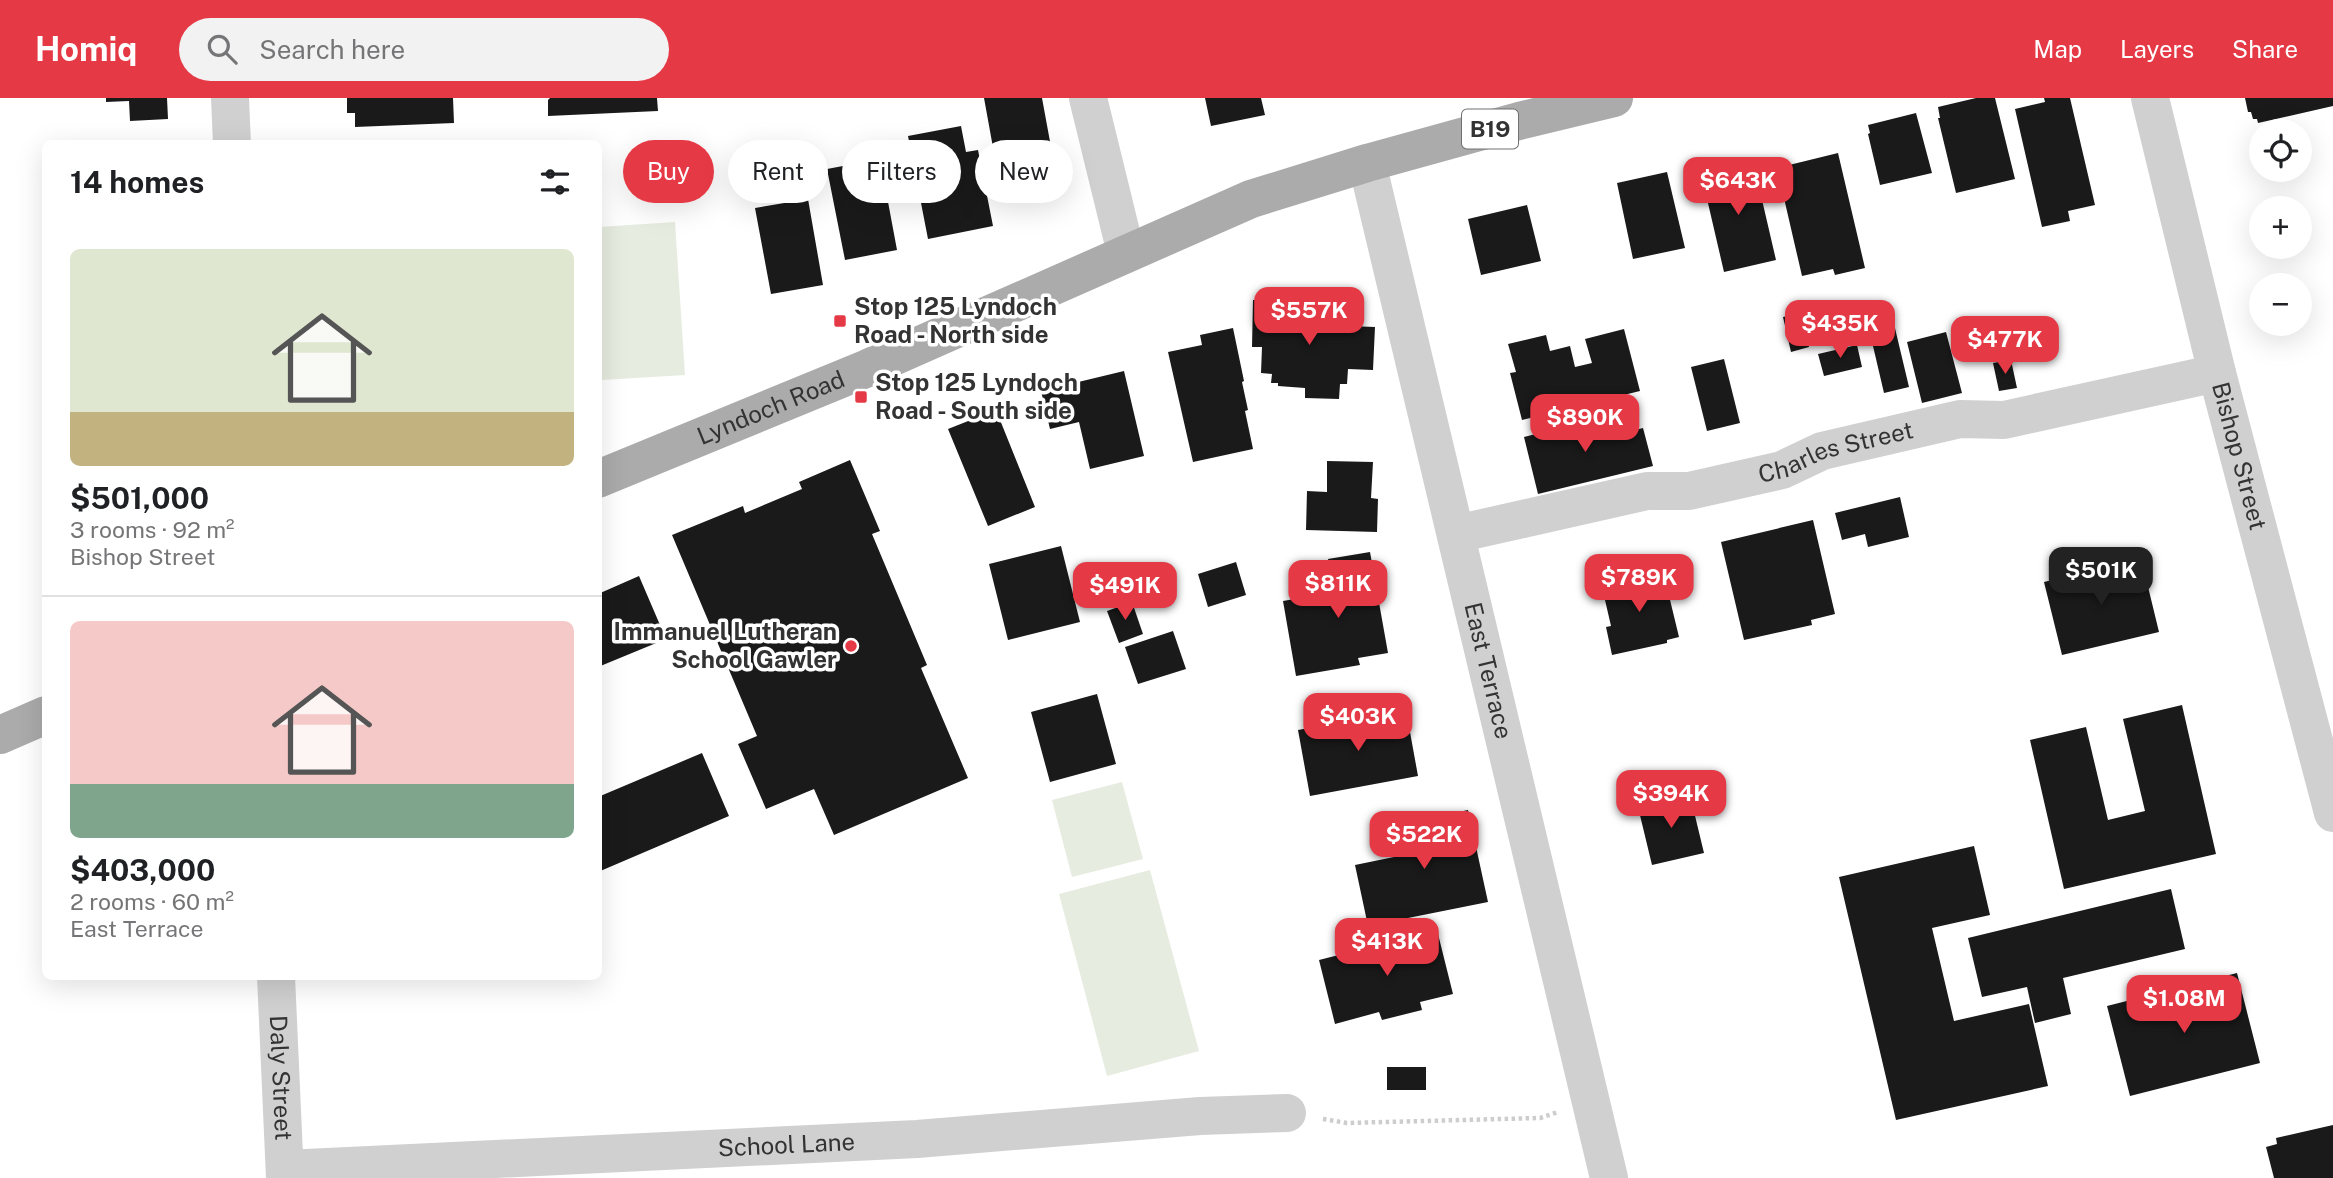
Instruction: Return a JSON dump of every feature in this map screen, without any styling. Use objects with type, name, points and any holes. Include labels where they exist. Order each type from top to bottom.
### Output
[{"type":"main road","name":"Lyndoch Road","points":[[602,477],[868,368],[1251,199],[1367,163],[1614,98]]},
{"type":"main road","points":[[0,735],[42,717]]},
{"type":"street","points":[[230,98],[232,140]]},
{"type":"street","points":[[1087,98],[1126,253]]},
{"type":"street","name":"Bishop Street","points":[[2150,98],[2217,373],[2333,813]]},
{"type":"street","name":"East Terrace","points":[[1367,163],[1609,1178]]},
{"type":"street","name":"Charles Street","points":[[1456,534],[1647,491],[1689,491],[1782,470],[1822,451],[1960,418],[2004,420],[2217,373]]},
{"type":"street","name":"Daly Street","points":[[276,980],[285,1174]]},
{"type":"street","name":"School Lane","points":[[285,1174],[917,1139],[1200,1116],[1287,1114]]},
{"type":"path","points":[[1287,1114],[1347,1123],[1540,1118],[1592,1100]]},
{"type":"shaded area","points":[[675,222],[685,375],[602,380],[602,227]]},
{"type":"shaded area","points":[[1122,782],[1143,859],[1072,877],[1052,800]]},
{"type":"shaded area","points":[[1150,870],[1199,1051],[1107,1076],[1059,894]]},
{"type":"building","points":[[106,98],[167,98],[168,119],[130,121],[129,101],[106,102]]},
{"type":"building","points":[[347,98],[453,98],[454,123],[355,127],[355,113],[347,113]]},
{"type":"building","points":[[550,98],[657,98],[658,111],[548,116]]},
{"type":"building","points":[[984,98],[1042,98],[1050,140],[992,140]]},
{"type":"building","points":[[1205,98],[1261,98],[1265,115],[1211,126]]},
{"type":"building","points":[[1976,98],[1995,98],[2015,179],[1956,193],[1938,118],[1938,107]]},
{"type":"building","points":[[2044,98],[2070,98],[2095,205],[2068,211],[2070,221],[2042,227],[2015,109],[2045,102]]},
{"type":"building","points":[[2245,98],[2333,98],[2333,106],[2276,119],[2253,119],[2251,112],[2248,112]]},
{"type":"building","points":[[1916,113],[1932,173],[1880,185],[1868,125]]},
{"type":"building","points":[[961,126],[966,152],[975,150],[975,203],[988,203],[993,226],[928,239],[921,203],[961,203],[961,140],[909,140],[908,136]]},
{"type":"building","points":[[1838,153],[1865,268],[1835,275],[1833,269],[1802,276],[1777,168]]},
{"type":"building","points":[[1753,161],[1776,260],[1724,272],[1701,173]]},
{"type":"building","points":[[842,166],[842,203],[888,203],[897,250],[845,260],[828,169]]},
{"type":"building","points":[[1667,172],[1685,248],[1633,259],[1617,183]]},
{"type":"building","points":[[784,203],[809,203],[823,285],[771,294],[755,208]]},
{"type":"building","points":[[1527,205],[1541,261],[1481,275],[1468,219]]},
{"type":"building","points":[[1253,300],[1324,302],[1323,325],[1375,327],[1373,370],[1348,369],[1347,384],[1340,384],[1339,399],[1305,398],[1305,388],[1271,383],[1272,374],[1261,373],[1262,347],[1252,347]]},
{"type":"building","points":[[1800,313],[1809,347],[1791,352],[1783,317]]},
{"type":"building","points":[[1894,324],[1909,387],[1884,393],[1869,329]]},
{"type":"building","points":[[1233,328],[1244,381],[1242,382],[1248,410],[1245,411],[1253,449],[1193,462],[1168,352],[1202,345],[1200,335]]},
{"type":"building","points":[[1624,329],[1640,391],[1522,420],[1510,373],[1516,372],[1508,344],[1546,335],[1550,351],[1570,346],[1575,367],[1592,363],[1585,339]]},
{"type":"building","points":[[1946,332],[1962,393],[1922,403],[1907,342]]},
{"type":"building","points":[[1857,345],[1862,367],[1824,376],[1818,354]]},
{"type":"building","points":[[1724,359],[1740,423],[1707,431],[1691,367]]},
{"type":"building","points":[[2011,360],[2017,388],[1999,391],[1993,363]]},
{"type":"building","points":[[1124,371],[1144,456],[1090,469],[1079,422],[1050,429],[1041,391]]},
{"type":"building","points":[[996,410],[1035,507],[988,526],[948,429]]},
{"type":"building","points":[[1610,415],[1615,435],[1643,428],[1653,466],[1538,494],[1524,437]]},
{"type":"building","points":[[850,460],[880,531],[872,534],[927,665],[921,668],[968,778],[834,835],[814,789],[766,809],[738,744],[757,736],[672,535],[743,506],[745,513],[802,489],[799,482]]},
{"type":"building","points":[[1327,461],[1373,462],[1371,498],[1378,499],[1377,532],[1306,530],[1307,491],[1327,492]]},
{"type":"building","points":[[1900,497],[1909,537],[1868,547],[1865,534],[1842,540],[1835,513]]},
{"type":"building","points":[[1813,520],[1835,614],[1811,620],[1812,625],[1744,640],[1721,542]]},
{"type":"building","points":[[1061,546],[1080,622],[1008,640],[989,564]]},
{"type":"building","points":[[1370,552],[1388,653],[1358,658],[1360,665],[1296,676],[1283,601],[1334,592],[1328,559]]},
{"type":"building","points":[[1236,562],[1246,595],[1208,607],[1198,574]]},
{"type":"building","points":[[2142,562],[2159,632],[2062,655],[2044,582],[2109,566],[2110,569]]},
{"type":"building","points":[[1651,575],[1652,578],[1664,575],[1679,637],[1667,640],[1667,643],[1612,655],[1606,627],[1611,626],[1602,587]]},
{"type":"building","points":[[639,576],[666,639],[602,665],[602,592]]},
{"type":"building","points":[[1132,602],[1143,634],[1119,643],[1107,611]]},
{"type":"building","points":[[1173,631],[1186,669],[1138,684],[1125,647]]},
{"type":"building","points":[[1097,694],[1116,764],[1050,782],[1031,712]]},
{"type":"building","points":[[2182,705],[2216,854],[2064,889],[2030,740],[2086,727],[2108,820],[2145,811],[2123,719]]},
{"type":"building","points":[[1406,710],[1418,776],[1310,796],[1298,730]]},
{"type":"building","points":[[702,753],[729,816],[602,870],[602,795]]},
{"type":"building","points":[[1690,795],[1704,853],[1652,865],[1638,807]]},
{"type":"building","points":[[1468,810],[1488,902],[1368,926],[1355,865],[1394,857],[1388,827]]},
{"type":"building","points":[[1974,846],[1990,915],[1932,928],[1954,1021],[2029,1004],[2048,1086],[1896,1120],[1839,877]]},
{"type":"building","points":[[2171,889],[2185,949],[2063,978],[2071,1014],[2035,1023],[2027,987],[1982,997],[1968,938]]},
{"type":"building","points":[[1437,930],[1453,994],[1420,1002],[1422,1010],[1382,1020],[1379,1012],[1335,1024],[1319,960]]},
{"type":"building","points":[[2237,973],[2260,1063],[2130,1096],[2107,1006]]},
{"type":"building","points":[[1387,1067],[1426,1067],[1426,1090],[1387,1090]]},
{"type":"building","points":[[2333,1125],[2333,1178],[2274,1178],[2266,1147],[2277,1144],[2276,1138]]},
{"type":"place","name":"Stop 125 Lyndoch Road - North side","points":[[840,321]]},
{"type":"place","name":"Stop 125 Lyndoch Road - South side","points":[[861,397]]},
{"type":"place","name":"Immanuel Lutheran School Gawler","points":[[851,646]]}]
